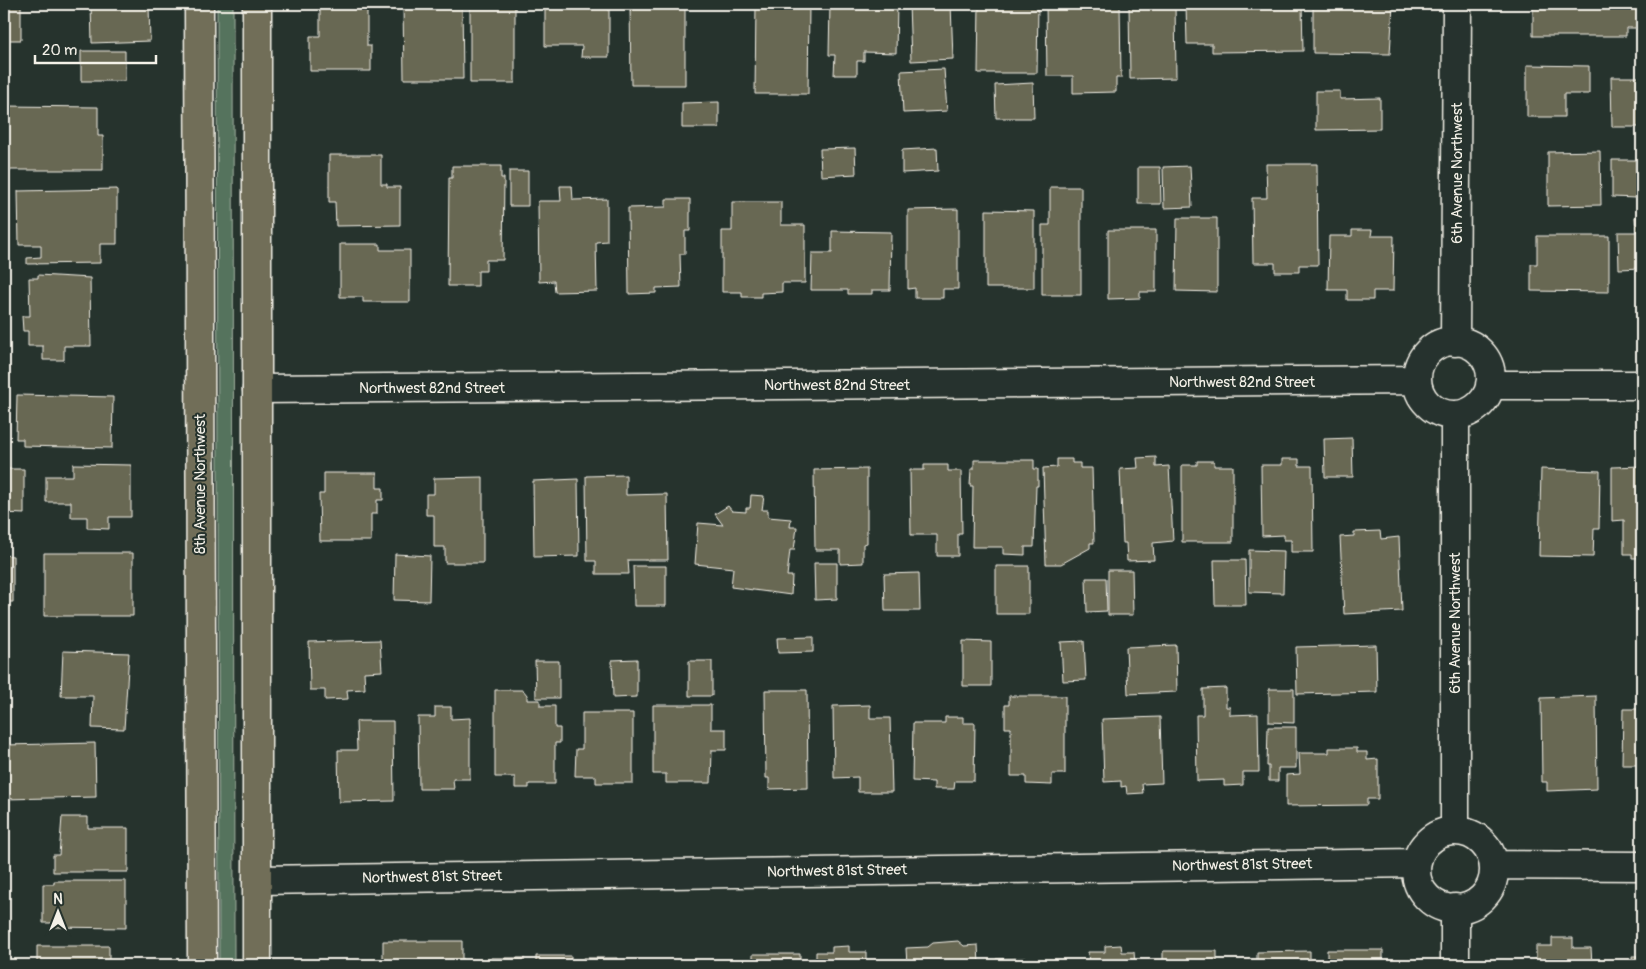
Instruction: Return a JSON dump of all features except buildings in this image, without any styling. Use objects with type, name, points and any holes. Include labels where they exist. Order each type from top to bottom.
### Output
[{"type":"main road","name":"8th Avenue Northwest","points":[[198,4],[202,965]]},
{"type":"main road","points":[[257,4],[257,965]]},
{"type":"street","name":"6th Avenue Northwest","points":[[1456,342],[1457,4]]},
{"type":"street","points":[[1456,342],[1471,346],[1480,353],[1487,362],[1490,385],[1486,397],[1478,406],[1468,412],[1456,415],[1443,414],[1423,399],[1417,380],[1420,363],[1427,353],[1437,346],[1456,342]]},
{"type":"street","name":"Northwest 82nd Street","points":[[257,388],[1417,380]]},
{"type":"street","points":[[1490,385],[1642,384]]},
{"type":"street","name":"6th Avenue Northwest","points":[[1456,415],[1456,831]]},
{"type":"street","points":[[1456,831],[1466,832],[1480,839],[1488,847],[1495,874],[1491,886],[1483,898],[1473,905],[1456,908],[1437,904],[1427,897],[1420,887],[1416,876],[1416,863],[1420,851],[1431,839],[1440,834],[1456,831]]},
{"type":"street","name":"Northwest 81st Street","points":[[257,880],[1416,863]]},
{"type":"street","points":[[1494,865],[1642,866]]},
{"type":"street","points":[[1455,965],[1456,908]]},
{"type":"green space","points":[[217,4],[233,4],[234,965],[219,965]]}]
